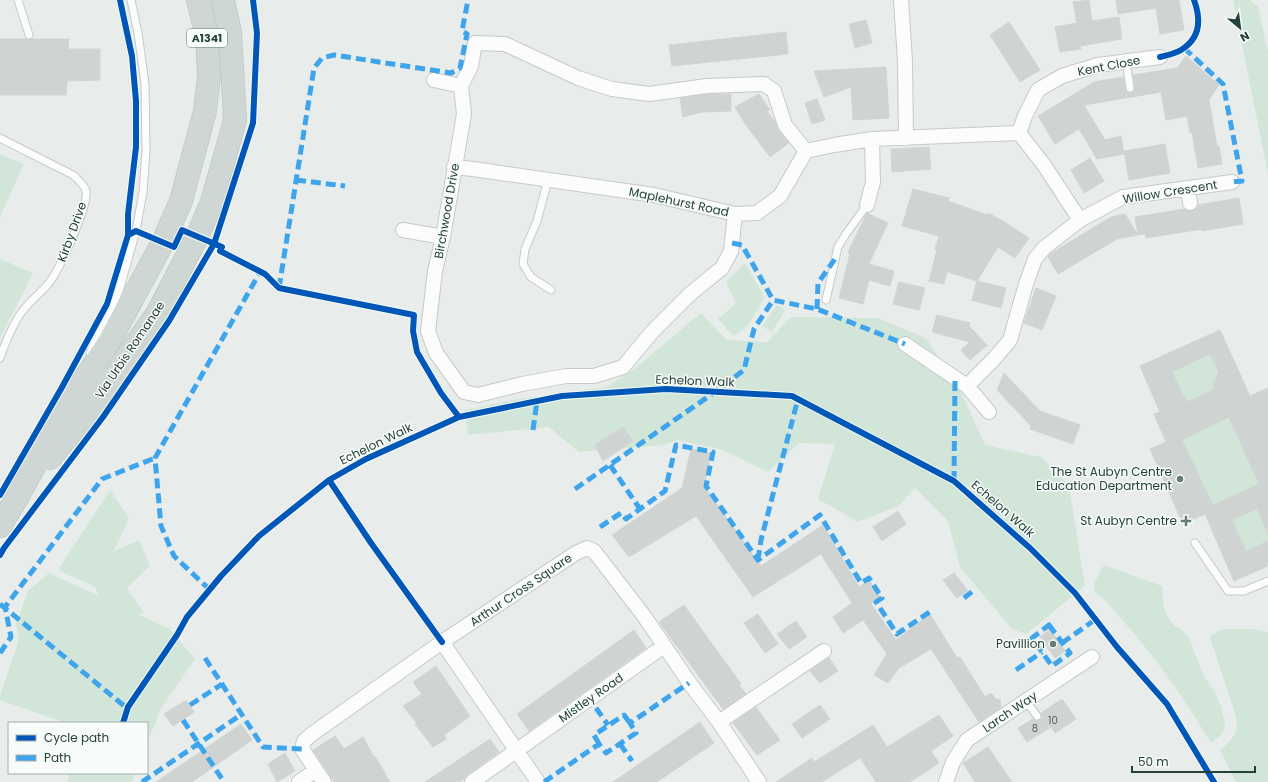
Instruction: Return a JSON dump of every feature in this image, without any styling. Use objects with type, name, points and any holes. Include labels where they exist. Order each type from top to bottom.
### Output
[{"type":"main road","name":"Via Urbis Romanae","points":[[0,526],[68,404],[109,342],[163,242],[181,201],[205,111],[209,77],[207,36],[198,0]]},
{"type":"main road","name":"Via Urbis Romanae","points":[[18,496],[91,408],[157,314],[197,237],[212,202],[235,120],[230,32],[223,0]]},
{"type":"street","points":[[902,0],[905,61],[906,138]]},
{"type":"street","points":[[434,80],[461,86],[471,66],[475,43],[505,44],[578,78],[612,89],[649,94],[707,86],[764,84],[774,91],[785,125],[806,151],[872,139],[1019,133],[1044,165],[1080,220]]},
{"type":"street","name":"Kent Close","points":[[1019,133],[1038,90],[1062,76],[1098,65],[1160,57]]},
{"type":"street","name":"Birchwood Drive","points":[[461,86],[464,114],[443,237],[435,271],[428,332],[436,352],[464,392],[478,396],[522,384],[566,376],[594,376],[623,366],[652,332],[690,294],[722,268],[731,251],[735,214]]},
{"type":"street","points":[[867,205],[873,182],[872,139]]},
{"type":"street","name":"Maplehurst Road","points":[[454,167],[654,195],[735,214],[758,213],[780,196],[806,151]]},
{"type":"street","name":"Willow Crescent","points":[[967,386],[994,359],[1010,340],[1026,284],[1035,259],[1044,248],[1080,220],[1123,197],[1232,182]]},
{"type":"street","points":[[1188,188],[1190,203]]},
{"type":"street","points":[[403,230],[443,237]]},
{"type":"street","points":[[904,344],[967,386],[989,412]]},
{"type":"street","name":"Arthur Cross Square","points":[[324,782],[302,749],[304,741],[442,642],[576,553],[587,548],[594,551],[644,616],[690,685],[719,722],[759,782]]},
{"type":"street","points":[[442,642],[538,782]]},
{"type":"street","name":"Mistley Road","points":[[472,782],[664,646]]},
{"type":"street","points":[[719,722],[824,651]]},
{"type":"street","name":"Larch Way","points":[[946,782],[953,762],[967,740],[1092,657]]},
{"type":"street","points":[[298,782],[316,770]]},
{"type":"lane","points":[[18,0],[29,35]]},
{"type":"lane","points":[[68,404],[119,291],[136,231],[143,192],[146,152],[145,84],[138,33],[131,0]]},
{"type":"lane","points":[[1126,61],[1130,88]]},
{"type":"lane","name":"Kirby Drive","points":[[0,138],[73,175],[82,183],[86,193],[84,206],[58,270],[48,284],[30,302],[19,316],[6,341],[0,358]]},
{"type":"lane","points":[[548,180],[537,221],[525,249],[523,264],[530,277],[551,290]]},
{"type":"lane","points":[[826,300],[838,247],[867,205]]},
{"type":"lane","points":[[1195,543],[1228,591],[1244,591],[1268,581]]},
{"type":"lane","points":[[1026,701],[1037,716]]},
{"type":"green space","points":[[1233,0],[1250,0],[1258,7],[1268,52],[1268,174]]},
{"type":"green space","points":[[0,154],[24,164],[0,217]]},
{"type":"green space","points":[[0,259],[33,273],[0,338]]},
{"type":"green space","points":[[745,263],[765,298],[747,327],[733,336],[718,319],[736,303],[726,282]]},
{"type":"green space","points":[[777,305],[785,310],[772,332],[762,326]]},
{"type":"green space","points":[[701,313],[727,340],[767,342],[791,317],[877,318],[926,338],[961,392],[985,445],[1041,457],[1069,485],[1085,586],[1026,634],[1012,629],[960,567],[948,521],[915,488],[899,506],[858,522],[818,499],[835,444],[799,443],[768,472],[723,450],[677,440],[664,445],[579,452],[549,427],[468,435],[465,410],[517,399],[606,387],[633,370]]},
{"type":"green space","points":[[1210,354],[1220,375],[1214,380],[1217,389],[1191,409],[1185,397],[1178,401],[1172,372]]},
{"type":"green space","points":[[1229,417],[1259,484],[1213,505],[1182,440]]},
{"type":"green space","points":[[110,490],[129,518],[114,551],[139,540],[150,566],[127,588],[144,613],[137,614],[170,629],[195,659],[161,708],[148,741],[148,722],[63,722],[0,700],[0,696],[19,640],[16,624],[28,591],[49,573],[99,596],[95,587],[58,570]]},
{"type":"green space","points":[[1257,509],[1260,517],[1268,513],[1268,541],[1246,551],[1232,520]]},
{"type":"green space","points":[[1104,565],[1162,586],[1164,608],[1168,617],[1176,627],[1181,629],[1188,636],[1204,676],[1214,691],[1221,706],[1225,729],[1220,736],[1211,743],[1181,696],[1148,650],[1110,605],[1094,591],[1094,583]]},
{"type":"green space","points":[[1225,629],[1252,629],[1268,632],[1268,782],[1236,782],[1220,750],[1235,734],[1237,723],[1210,637],[1218,631]]},
{"type":"green space","points":[[70,774],[135,774],[132,782],[67,782]]},
{"type":"building","points":[[1089,0],[1092,21],[1119,17],[1122,39],[1080,46],[1081,49],[1060,52],[1055,27],[1077,23],[1073,2]]},
{"type":"building","points":[[1116,0],[1179,0],[1184,30],[1160,34],[1156,8],[1118,14]]},
{"type":"building","points":[[866,20],[872,43],[855,48],[849,24]]},
{"type":"building","points":[[1009,22],[1040,70],[1020,82],[990,35]]},
{"type":"building","points":[[786,32],[788,54],[672,66],[669,45]]},
{"type":"building","points":[[0,39],[69,39],[68,49],[100,49],[100,80],[67,81],[66,95],[0,95]]},
{"type":"building","points":[[1186,56],[1219,85],[1209,100],[1217,147],[1219,146],[1222,164],[1198,168],[1192,132],[1190,133],[1187,116],[1166,120],[1161,92],[1084,105],[1105,140],[1121,136],[1124,154],[1097,159],[1079,129],[1055,144],[1038,116],[1094,82],[1123,77],[1126,91],[1131,93],[1135,88],[1133,75],[1177,68]]},
{"type":"building","points":[[886,67],[889,118],[853,120],[851,87],[824,97],[814,71]]},
{"type":"building","points":[[709,94],[731,94],[731,111],[703,112],[683,117],[680,98]]},
{"type":"building","points":[[759,94],[770,110],[767,111],[775,122],[778,130],[789,143],[770,157],[746,125],[735,107]]},
{"type":"building","points":[[817,99],[825,120],[812,124],[805,103]]},
{"type":"building","points":[[1165,144],[1170,173],[1129,180],[1124,151]]},
{"type":"building","points":[[929,147],[931,169],[892,172],[891,149]]},
{"type":"building","points":[[1090,158],[1104,181],[1084,193],[1071,170]]},
{"type":"building","points":[[913,189],[949,198],[948,201],[987,215],[988,213],[1029,238],[1015,258],[998,247],[977,281],[947,272],[944,284],[929,281],[939,236],[902,226]]},
{"type":"building","points":[[1239,198],[1243,224],[1146,238],[1145,234],[1138,235],[1135,217],[1184,209],[1187,211],[1192,211],[1198,207],[1198,205]]},
{"type":"building","points":[[867,213],[888,223],[869,264],[894,271],[890,286],[869,280],[863,304],[839,298],[850,253],[848,252]]},
{"type":"building","points":[[1125,214],[1138,235],[1117,239],[1058,274],[1048,257],[1050,254],[1111,217]]},
{"type":"building","points":[[977,281],[1006,288],[1001,308],[971,300]]},
{"type":"building","points":[[899,282],[925,288],[919,310],[893,304]]},
{"type":"building","points":[[1036,288],[1056,296],[1042,330],[1024,323]]},
{"type":"building","points":[[937,315],[970,323],[969,326],[988,346],[986,346],[970,360],[961,350],[970,342],[932,332]]},
{"type":"building","name":"St Aubyn Centre","points":[[1220,330],[1250,396],[1268,388],[1268,534],[1257,509],[1232,520],[1246,551],[1268,541],[1268,566],[1234,581],[1205,514],[1183,524],[1150,449],[1166,442],[1154,414],[1160,412],[1140,366]],"holes":[[[1210,354],[1219,373],[1214,380],[1213,390],[1188,402],[1185,397],[1184,398],[1172,372]],[[1229,417],[1259,484],[1213,505],[1182,440]]]},
{"type":"building","points":[[1004,373],[1040,411],[1080,425],[1073,444],[1030,429],[1031,426],[997,390]]},
{"type":"building","points":[[623,427],[633,441],[603,461],[595,445]]},
{"type":"building","points":[[691,449],[711,453],[704,486],[761,566],[823,525],[859,587],[869,580],[880,597],[871,604],[896,640],[930,614],[957,658],[960,657],[985,697],[991,693],[996,699],[1000,700],[1001,707],[979,722],[931,649],[899,668],[888,683],[874,675],[887,654],[863,620],[843,633],[833,617],[852,603],[821,554],[753,597],[696,516],[629,557],[612,535],[682,488]]},
{"type":"building","points":[[898,511],[906,524],[882,541],[873,527]]},
{"type":"building","points":[[954,573],[968,591],[957,598],[943,580]]},
{"type":"building","points":[[684,605],[741,684],[739,685],[746,694],[723,709],[659,622]]},
{"type":"building","points":[[758,614],[778,644],[765,653],[744,623]]},
{"type":"building","points":[[796,621],[807,637],[789,649],[777,634]]},
{"type":"building","name":"Pavillion","points":[[1050,629],[1065,651],[1055,658],[1040,637]]},
{"type":"building","points":[[634,630],[646,648],[529,731],[517,714]]},
{"type":"building","points":[[829,658],[838,671],[820,683],[810,671]]},
{"type":"building","points":[[436,666],[470,716],[444,735],[446,739],[433,747],[415,724],[417,723],[403,706],[422,694],[413,682]]},
{"type":"building","points":[[1062,699],[1076,719],[1055,733],[1051,727],[1027,742],[1018,728],[1033,719],[1035,721],[1040,720],[1042,718],[1041,713]]},
{"type":"building","points":[[186,700],[194,712],[173,726],[164,714]]},
{"type":"building","points":[[820,705],[830,719],[802,738],[792,724]]},
{"type":"building","points":[[756,707],[780,740],[757,755],[733,723]]},
{"type":"building","points":[[939,715],[953,736],[931,751],[939,763],[910,782],[876,782],[860,758],[822,782],[776,782],[812,758],[814,762],[873,725],[887,747]]},
{"type":"building","points":[[700,722],[714,743],[657,782],[613,782]]},
{"type":"building","points":[[241,724],[252,740],[192,782],[156,782]]},
{"type":"building","points":[[335,736],[344,749],[363,737],[390,782],[334,782],[313,750]]},
{"type":"building","points":[[490,739],[499,752],[467,775],[460,782],[425,782]]},
{"type":"building","points":[[988,747],[1012,782],[975,782],[963,763]]},
{"type":"building","points":[[285,753],[295,771],[277,782],[268,764]]},
{"type":"marked path","points":[[279,288],[314,68],[322,58],[334,55],[451,73],[460,68],[467,34],[462,31],[468,0]]},
{"type":"marked path","points":[[1184,48],[1223,84],[1242,181],[1232,182]]},
{"type":"marked path","points":[[296,180],[345,186]]},
{"type":"marked path","points":[[732,243],[742,245],[773,300],[817,309],[905,344]]},
{"type":"marked path","points":[[817,309],[818,283],[835,259]]},
{"type":"marked path","points":[[210,590],[174,556],[161,526],[155,458],[260,272]]},
{"type":"marked path","points":[[575,489],[715,392],[744,370],[754,329],[773,300]]},
{"type":"marked path","points":[[954,481],[955,378]]},
{"type":"marked path","points":[[758,560],[761,540],[798,399]]},
{"type":"marked path","points":[[533,430],[537,401]]},
{"type":"marked path","points":[[600,527],[621,513],[626,519],[665,491],[676,445],[713,452],[706,486],[758,560],[820,515],[861,583],[869,578],[882,598],[876,602],[897,634],[931,611]]},
{"type":"marked path","points":[[0,653],[11,637],[5,607],[102,479],[155,458]]},
{"type":"marked path","points":[[610,465],[640,509]]},
{"type":"marked path","points":[[964,598],[973,591]]},
{"type":"marked path","points":[[0,604],[128,709]]},
{"type":"marked path","points":[[1062,643],[1096,619]]},
{"type":"marked path","points":[[1049,625],[1070,653],[1052,666],[1032,638],[1049,625]]},
{"type":"marked path","points":[[1016,670],[1042,652]]},
{"type":"marked path","points":[[205,658],[263,747],[302,749]]},
{"type":"marked path","points":[[544,782],[599,744],[606,753],[636,733],[630,723],[689,683]]},
{"type":"marked path","points":[[190,705],[222,684]]},
{"type":"marked path","points":[[596,708],[608,725]]},
{"type":"marked path","points":[[142,782],[242,714]]},
{"type":"marked path","points":[[599,744],[594,735],[624,715],[630,723]]},
{"type":"marked path","points":[[183,720],[224,782]]},
{"type":"marked path","points":[[620,744],[632,761]]},
{"type":"cycle path","points":[[0,495],[61,389],[107,304],[128,235],[128,214],[136,147],[136,101],[132,56],[120,0]]},
{"type":"cycle path","points":[[0,555],[103,417],[169,321],[214,244],[253,123],[257,33],[253,0]]},
{"type":"cycle path","points":[[1160,57],[1179,51],[1188,45],[1196,34],[1198,28],[1198,14],[1194,0]]},
{"type":"cycle path","points":[[128,235],[136,231],[174,247],[182,230],[222,247],[220,251],[265,274],[279,288],[414,315],[413,331],[417,352],[441,393],[459,417]]},
{"type":"cycle path","name":"Echelon Walk","points":[[123,722],[128,707],[177,635],[187,617],[221,576],[259,536],[329,480],[366,459],[459,417],[562,396],[666,389],[792,396],[954,481],[1030,548],[1075,593],[1117,647],[1167,704],[1214,782]]},
{"type":"cycle path","points":[[329,480],[371,543],[442,642]]},
{"type":"place","name":"The St Aubyn Centre Education Department","points":[[1180,479]]},
{"type":"place","name":"St Aubyn Centre","points":[[1186,521]]},
{"type":"place","name":"Pavillion","points":[[1053,644]]}]
